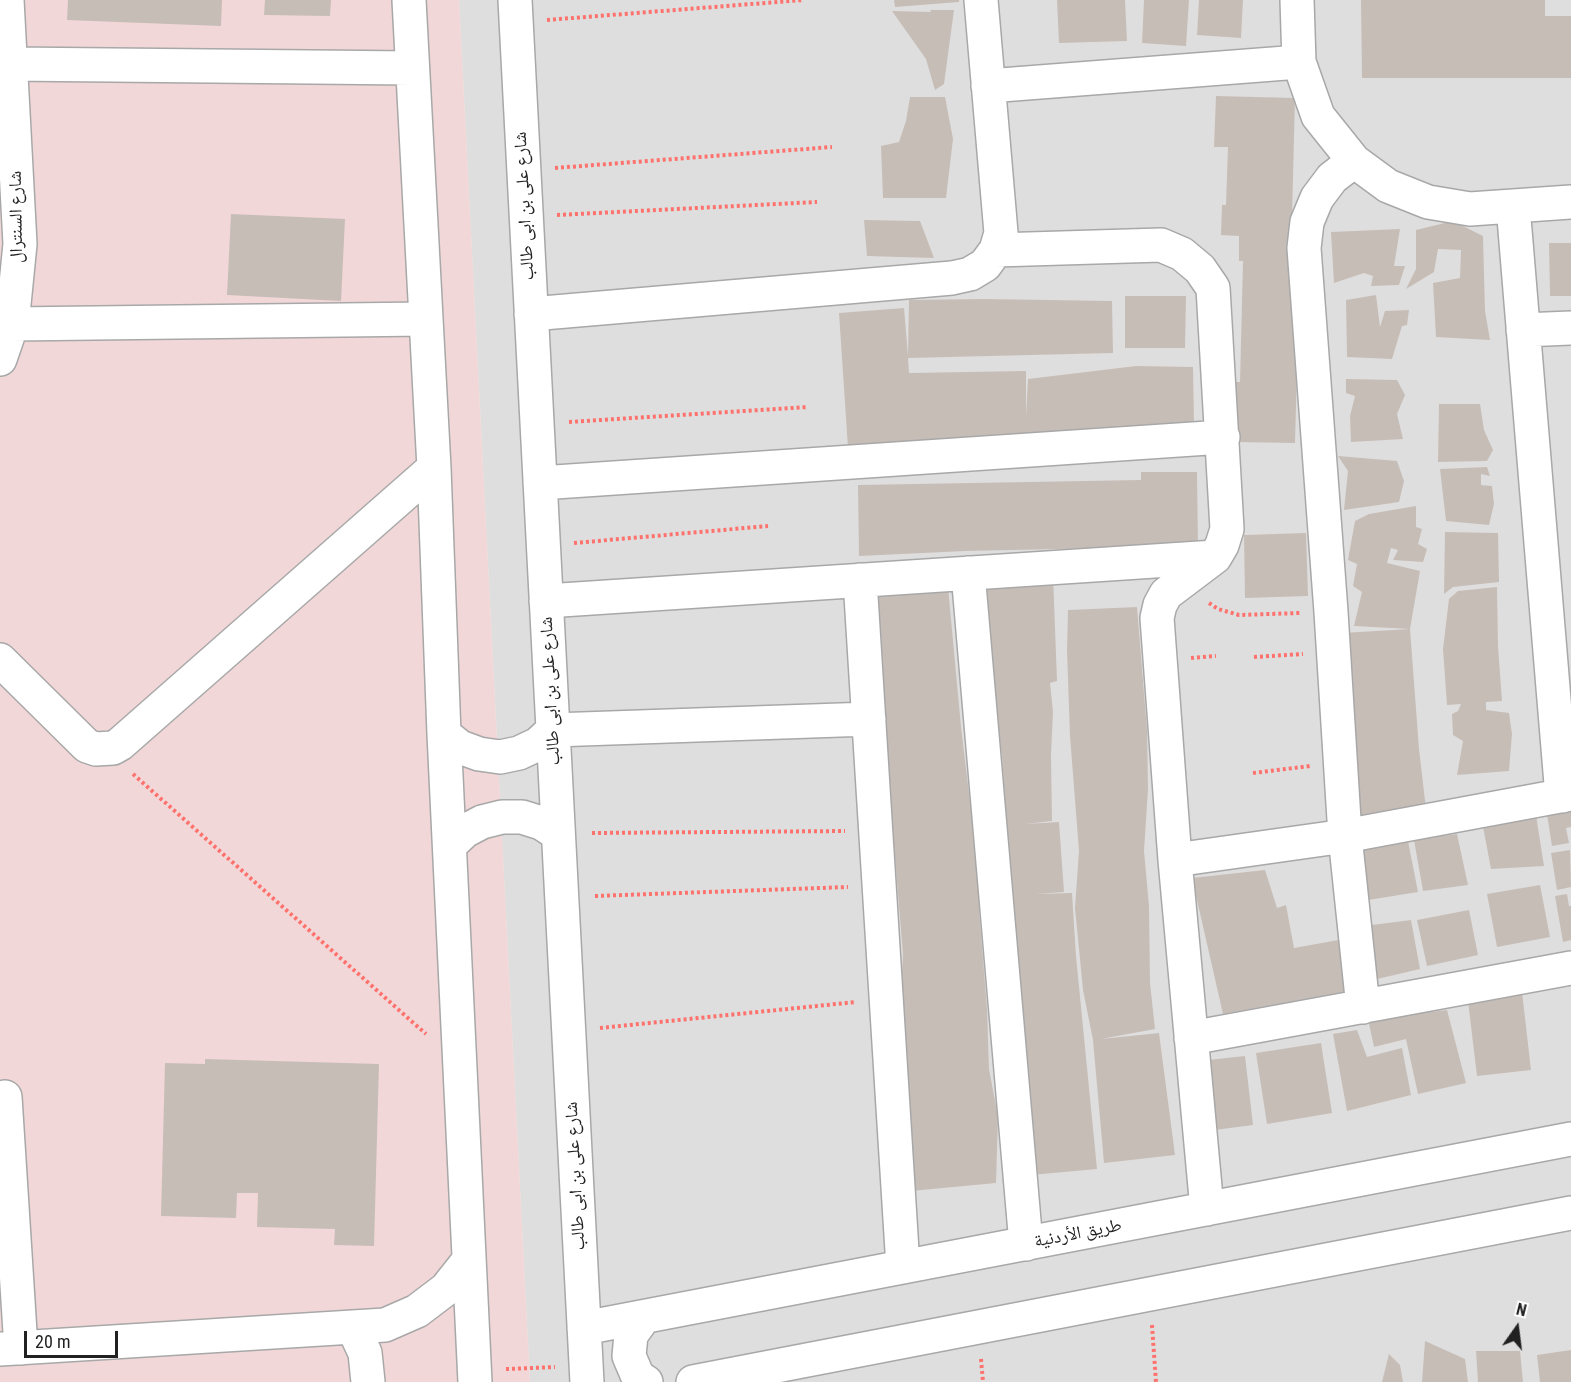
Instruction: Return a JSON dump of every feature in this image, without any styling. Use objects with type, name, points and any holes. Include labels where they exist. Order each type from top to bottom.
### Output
[{"type":"street","name":"شارع السنترال","points":[[0,359],[12,324],[20,244],[7,53],[6,0]]},
{"type":"street","points":[[409,0],[434,468],[444,734],[475,1376]]},
{"type":"street","points":[[531,314],[952,279],[970,274],[985,265],[996,250],[1001,233],[981,0]]},
{"type":"street","points":[[1297,0],[1299,62],[1318,116],[1354,161],[1388,186],[1428,202],[1470,209],[1571,202]]},
{"type":"street","name":"شارع على بن ابى طالب","points":[[516,11],[586,1374]]},
{"type":"street","points":[[7,53],[412,68]]},
{"type":"street","points":[[988,87],[1299,62]]},
{"type":"street","points":[[1354,161],[1332,178],[1317,198],[1307,222],[1304,248],[1334,652],[1345,836],[1363,1007]]},
{"type":"street","points":[[1175,860],[1345,836],[1567,795],[1513,206]]},
{"type":"street","points":[[996,250],[1161,245],[1182,254],[1200,269],[1213,288],[1227,529],[1222,545],[1215,556],[1166,594],[1157,618],[1175,860],[1207,1209]]},
{"type":"street","points":[[12,324],[426,319]]},
{"type":"street","points":[[1523,330],[1571,328]]},
{"type":"street","points":[[540,483],[1222,436]]},
{"type":"street","points":[[0,660],[87,746],[106,750],[120,744],[434,468]]},
{"type":"street","points":[[546,601],[1215,556]]},
{"type":"street","points":[[968,573],[1026,1244]]},
{"type":"street","points":[[860,580],[903,1267]]},
{"type":"street","points":[[444,734],[460,747],[479,754],[500,757],[519,753],[538,744],[553,730],[868,718]]},
{"type":"street","points":[[450,845],[473,826],[502,817],[522,818],[541,823],[558,834]]},
{"type":"street","points":[[1191,1038],[1571,968]]},
{"type":"street","points":[[5,1097],[10,1349],[385,1325],[417,1311],[446,1289],[469,1260]]},
{"type":"street","name":"طريق الأردنية","points":[[584,1328],[1571,1139]]},
{"type":"street","points":[[693,1382],[841,1368],[1149,1294],[1571,1213]]},
{"type":"street","points":[[644,1317],[631,1335],[628,1356],[638,1377],[646,1382]]},
{"type":"street","points":[[353,1327],[365,1353],[368,1382]]},
{"type":"path","points":[[516,11],[803,0]]},
{"type":"path","points":[[524,170],[832,147]]},
{"type":"path","points":[[526,216],[817,202]]},
{"type":"path","points":[[537,424],[808,407]]},
{"type":"path","points":[[543,546],[768,526]]},
{"type":"path","points":[[1187,579],[1200,597],[1218,609],[1239,615],[1331,612]]},
{"type":"path","points":[[1254,657],[1334,652]]},
{"type":"path","points":[[106,750],[461,1066]]},
{"type":"path","points":[[1253,773],[1340,762]]},
{"type":"path","points":[[558,834],[876,831]]},
{"type":"path","points":[[561,897],[879,886]]},
{"type":"path","points":[[569,1031],[886,999]]},
{"type":"path","points":[[1149,1294],[1156,1382]]},
{"type":"path","points":[[475,1376],[586,1374]]},
{"type":"shaded area","points":[[0,0],[459,0],[530,1382],[0,1382]]},
{"type":"shaded area","points":[[459,0],[1571,0],[1571,1382],[530,1382]]},
{"type":"building","points":[[68,0],[222,0],[221,26],[67,20]]},
{"type":"building","points":[[265,0],[331,0],[330,16],[264,15]]},
{"type":"building","points":[[894,0],[959,0],[959,2],[895,7]]},
{"type":"building","points":[[1057,0],[1125,0],[1127,41],[1059,43]]},
{"type":"building","points":[[1144,0],[1189,0],[1186,46],[1142,43]]},
{"type":"building","points":[[1199,0],[1243,0],[1241,38],[1197,35]]},
{"type":"building","points":[[1361,0],[1545,0],[1545,16],[1571,16],[1571,78],[1362,78]]},
{"type":"building","points":[[930,10],[954,10],[944,84],[935,90],[926,59],[892,11],[931,12]]},
{"type":"building","points":[[1216,96],[1295,98],[1291,256],[1300,256],[1295,443],[1234,442],[1236,382],[1240,382],[1243,261],[1239,261],[1239,236],[1221,235],[1222,205],[1226,205],[1228,147],[1214,147]]},
{"type":"building","points":[[910,97],[945,97],[953,139],[946,198],[883,198],[881,146],[899,142],[906,121]]},
{"type":"building","points":[[231,214],[345,219],[341,301],[227,295]]},
{"type":"building","points":[[864,220],[920,221],[934,258],[867,256]]},
{"type":"building","points":[[1453,221],[1483,236],[1485,311],[1490,340],[1436,337],[1433,283],[1460,278],[1461,250],[1438,249],[1434,272],[1406,289],[1416,269],[1416,230]]},
{"type":"building","points":[[1400,229],[1394,266],[1405,266],[1399,285],[1371,286],[1373,276],[1364,273],[1334,283],[1331,232]]},
{"type":"building","points":[[1549,243],[1571,243],[1571,296],[1550,296]]},
{"type":"building","points":[[1376,295],[1380,327],[1385,311],[1409,310],[1407,325],[1402,326],[1392,359],[1347,357],[1346,300]]},
{"type":"building","points":[[1125,296],[1186,296],[1185,348],[1125,348]]},
{"type":"building","points":[[909,300],[1112,301],[1113,353],[908,358],[909,373],[1026,371],[1026,417],[1028,379],[1136,366],[1193,367],[1194,424],[848,448],[839,313],[904,308],[908,356]]},
{"type":"building","points":[[1346,379],[1397,380],[1405,395],[1397,414],[1403,439],[1351,442],[1350,416],[1355,396],[1346,393]]},
{"type":"building","points":[[1439,404],[1480,404],[1484,430],[1493,450],[1487,461],[1438,462]]},
{"type":"building","points":[[1338,456],[1397,461],[1404,481],[1399,502],[1344,510],[1348,471]]},
{"type":"building","points":[[1487,467],[1490,476],[1481,474],[1481,485],[1492,486],[1494,504],[1489,525],[1446,521],[1440,469]]},
{"type":"building","points":[[1141,472],[1197,472],[1198,546],[965,551],[859,556],[858,485],[1141,480]]},
{"type":"building","points":[[1416,506],[1416,527],[1422,529],[1418,544],[1427,549],[1423,562],[1393,560],[1398,550],[1391,548],[1387,563],[1420,571],[1410,629],[1354,626],[1362,592],[1353,586],[1357,564],[1348,560],[1355,521],[1369,514]]},
{"type":"building","points":[[1445,532],[1498,533],[1499,582],[1453,587],[1444,594]]},
{"type":"building","points":[[1306,533],[1308,596],[1245,598],[1244,535]]},
{"type":"building","points":[[1053,575],[1057,681],[1050,683],[1053,712],[1052,821],[1025,824],[1059,822],[1064,892],[1035,894],[1072,893],[1097,1169],[1031,1175],[1002,756],[997,717],[988,716],[986,579]]},
{"type":"building","points":[[948,587],[961,727],[983,909],[979,909],[989,1069],[998,1117],[996,1183],[911,1191],[912,1127],[902,1072],[900,1012],[903,954],[873,592]]},
{"type":"building","points":[[1497,587],[1502,701],[1486,702],[1486,710],[1509,713],[1512,734],[1509,771],[1457,775],[1463,741],[1453,735],[1452,714],[1458,711],[1461,704],[1447,705],[1443,649],[1449,599],[1458,591]]},
{"type":"building","points":[[1137,607],[1147,730],[1148,789],[1144,851],[1149,906],[1150,983],[1155,1029],[1101,1039],[1159,1033],[1175,1155],[1104,1163],[1093,1040],[1083,990],[1075,908],[1079,851],[1070,736],[1068,610]]},
{"type":"building","points":[[1410,629],[1426,809],[1359,817],[1343,633]]},
{"type":"building","points":[[1571,797],[1571,827],[1566,828],[1569,843],[1552,846],[1545,802]]},
{"type":"building","points":[[1535,809],[1544,866],[1491,869],[1481,816]]},
{"type":"building","points":[[1457,834],[1468,885],[1423,891],[1414,840]]},
{"type":"building","points":[[1408,841],[1418,892],[1362,901],[1353,846]]},
{"type":"building","points":[[1570,850],[1571,887],[1557,890],[1551,853]]},
{"type":"building","points":[[1265,870],[1277,908],[1286,905],[1294,948],[1344,939],[1354,990],[1223,1014],[1192,878]]},
{"type":"building","points":[[1540,885],[1550,937],[1497,947],[1487,894]]},
{"type":"building","points":[[1567,894],[1569,906],[1571,906],[1571,940],[1563,942],[1555,896]]},
{"type":"building","points":[[1469,910],[1478,955],[1427,966],[1417,920]]},
{"type":"building","points":[[1411,920],[1420,969],[1373,980],[1364,926]]},
{"type":"building","points":[[1522,992],[1531,1070],[1477,1076],[1468,1001]]},
{"type":"building","points":[[1447,1010],[1466,1083],[1418,1094],[1406,1039],[1374,1047],[1368,1019]]},
{"type":"building","points":[[1357,1030],[1367,1057],[1402,1048],[1411,1095],[1347,1111],[1333,1034]]},
{"type":"building","points":[[1321,1043],[1332,1113],[1267,1124],[1256,1053]]},
{"type":"building","points":[[1245,1056],[1253,1125],[1207,1131],[1199,1061]]},
{"type":"building","points":[[205,1059],[379,1064],[374,1246],[334,1245],[335,1229],[257,1227],[258,1193],[237,1193],[236,1218],[161,1216],[165,1063],[205,1064]]},
{"type":"building","points":[[1425,1341],[1465,1359],[1468,1382],[1422,1382]]},
{"type":"building","points":[[1571,1350],[1571,1382],[1540,1382],[1537,1355]]},
{"type":"building","points":[[1476,1351],[1520,1351],[1523,1382],[1478,1382]]},
{"type":"building","points":[[1389,1354],[1400,1365],[1403,1382],[1382,1382]]}]
